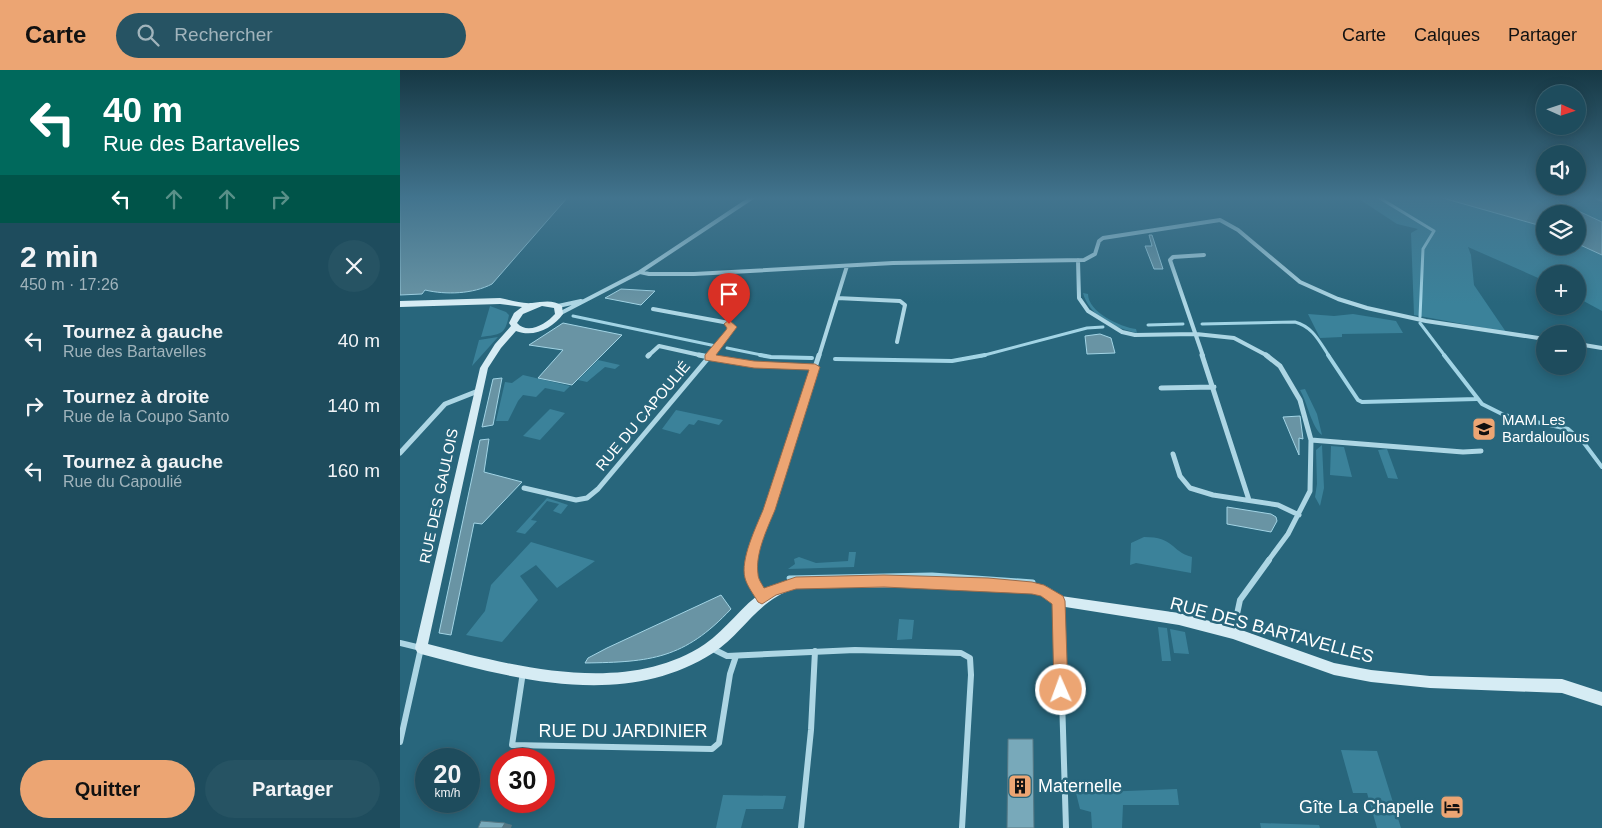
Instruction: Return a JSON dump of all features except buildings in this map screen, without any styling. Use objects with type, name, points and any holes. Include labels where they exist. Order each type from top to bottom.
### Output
[{"type":"street","points":[[558,310],[590,299],[640,272],[700,232]]},
{"type":"street","points":[[640,272],[649,274],[694,274],[956,261],[1078,260],[1091,257],[1099,241],[1103,238],[1144,232]]},
{"type":"street","points":[[1241,232],[1272,261],[1307,287],[1349,304],[1430,323],[1536,338]]},
{"type":"street","points":[[1204,255],[1172,257],[1170,260],[1214,387],[1250,500]]},
{"type":"street","points":[[1078,260],[1079,298],[1088,311],[1101,320],[1122,332],[1135,335],[1196,334],[1234,338],[1276,362],[1286,373],[1300,400],[1311,440],[1310,491],[1288,534],[1240,600],[1233,633]]},
{"type":"street","points":[[762,598],[751,577],[751,565],[760,530],[769,510],[847,266]]},
{"type":"street","points":[[837,298],[900,301],[904,305],[897,342]]},
{"type":"street","points":[[558,310],[590,299]]},
{"type":"street","points":[[400,304],[484,301],[532,306]]},
{"type":"street","points":[[506,302],[517,314]]},
{"type":"street","points":[[527,330],[515,327],[513,323],[517,314],[532,306],[547,303],[558,310]]},
{"type":"street","points":[[648,356],[659,346],[709,357],[732,327],[731,325],[653,309]]},
{"type":"street","points":[[494,352],[527,330],[543,327],[556,318],[558,310]]},
{"type":"street","name":"RUE DES GAULOIS","points":[[421,648],[484,368],[494,352],[515,327]]},
{"type":"street","points":[[1586,345],[1602,348]]},
{"type":"street","name":"RUE DU CAPOULIÉ","points":[[524,488],[576,500],[588,498],[598,489],[709,357],[754,364],[815,367]]},
{"type":"street","points":[[1161,388],[1214,387]]},
{"type":"street","points":[[400,452],[445,404],[478,391]]},
{"type":"street","points":[[1311,440],[1454,451],[1481,451]]},
{"type":"street","points":[[1173,454],[1179,476],[1190,489],[1216,496],[1278,506],[1299,515]]},
{"type":"street","name":"RUE DES BARTAVELLES","points":[[400,643],[523,671],[564,678],[600,680],[635,678],[678,666],[711,647],[772,590],[796,583],[914,582],[1032,588],[1044,591],[1059,601],[1178,619],[1233,633],[1334,668],[1370,676],[1430,682],[1562,686],[1602,699]]},
{"type":"street","points":[[1059,601],[1066,828]]},
{"type":"street","points":[[711,647],[716,652],[727,656],[815,650],[854,650],[961,653],[970,658],[971,675],[962,828]]},
{"type":"street","points":[[400,742],[421,648]]},
{"type":"street","points":[[801,828],[812,730],[815,650]]},
{"type":"street","name":"RUE DU JARDINIER","points":[[523,671],[512,745],[712,749],[719,743],[730,674],[736,656]]},
{"type":"shaded area","points":[[400,232],[537,232],[492,284],[468,292],[442,293],[425,290],[422,294],[400,295]]},
{"type":"shaded area","points":[[1412,232],[1536,232],[1536,255],[1586,255],[1586,248],[1602,255],[1602,311],[1586,302],[1586,265],[1536,265],[1536,277],[1468,247],[1471,255],[1474,285],[1506,332],[1414,315]]},
{"type":"shaded area","points":[[1586,232],[1602,232],[1602,255],[1586,248]]},
{"type":"shaded area","points":[[1149,235],[1152,235],[1163,269],[1154,269],[1145,246],[1152,246]]},
{"type":"shaded area","points":[[621,289],[655,291],[641,305],[605,298]]},
{"type":"shaded area","points":[[1083,293],[1088,294],[1089,301],[1093,307],[1106,318],[1136,329],[1137,333],[1120,328],[1104,320],[1091,308]]},
{"type":"shaded area","points":[[490,306],[509,315],[506,327],[501,333],[481,337]]},
{"type":"shaded area","points":[[1308,314],[1334,316],[1353,314],[1396,321],[1403,333],[1342,334],[1342,337],[1320,338]]},
{"type":"shaded area","points":[[563,323],[622,335],[572,385],[538,378],[563,350],[529,345]]},
{"type":"shaded area","points":[[1100,334],[1111,338],[1115,353],[1087,354],[1085,336]]},
{"type":"shaded area","points":[[498,337],[472,366],[479,340]]},
{"type":"shaded area","points":[[598,360],[620,365],[615,369],[605,367],[587,382],[578,380]]},
{"type":"shaded area","points":[[523,375],[570,386],[564,392],[545,388],[536,397],[523,395],[508,421],[496,421],[505,382],[512,383]]},
{"type":"shaded area","points":[[502,378],[493,425],[482,427],[493,379]]},
{"type":"shaded area","points":[[1305,389],[1317,414],[1322,435],[1318,432],[1312,421],[1300,390]]},
{"type":"shaded area","points":[[550,409],[565,413],[540,440],[523,436]]},
{"type":"shaded area","points":[[676,410],[723,420],[719,425],[698,420],[694,425],[689,424],[680,434],[662,429]]},
{"type":"shaded area","points":[[1300,416],[1303,439],[1299,438],[1299,455],[1283,417]]},
{"type":"shaded area","points":[[489,439],[484,472],[522,482],[482,524],[474,523],[451,635],[439,633],[480,440]]},
{"type":"shaded area","points":[[1322,445],[1324,488],[1320,506],[1315,497],[1317,484],[1316,450]]},
{"type":"shaded area","points":[[1331,446],[1344,447],[1352,477],[1330,475]]},
{"type":"shaded area","points":[[1387,449],[1398,479],[1388,478],[1378,450]]},
{"type":"shaded area","points":[[547,498],[568,505],[561,514],[553,511],[559,504],[547,501],[531,520],[537,521],[525,534],[516,532]]},
{"type":"shaded area","points":[[1227,507],[1271,514],[1276,517],[1277,521],[1271,532],[1227,524]]},
{"type":"shaded area","points":[[1144,537],[1161,539],[1192,557],[1191,573],[1136,563],[1130,565],[1131,543]]},
{"type":"shaded area","points":[[531,542],[595,561],[557,588],[536,565],[520,576],[538,600],[502,642],[466,635],[485,611],[491,585]]},
{"type":"shaded area","points":[[849,552],[856,552],[854,567],[788,569],[795,564],[794,559],[799,557],[816,563],[848,561]]},
{"type":"shaded area","points":[[721,595],[731,609],[714,626],[682,648],[648,659],[585,663],[588,658],[607,648]]},
{"type":"shaded area","points":[[899,619],[914,620],[912,639],[897,640]]},
{"type":"shaded area","points":[[1158,627],[1167,628],[1171,661],[1162,661]]},
{"type":"shaded area","points":[[1170,629],[1185,632],[1189,654],[1174,653]]},
{"type":"shaded area","points":[[1341,750],[1377,751],[1401,828],[1377,828],[1367,793],[1353,793]]},
{"type":"shaded area","points":[[1177,789],[1179,805],[1123,805],[1122,828],[1092,828],[1091,812],[1080,809],[1076,793]]},
{"type":"shaded area","points":[[723,795],[786,796],[783,809],[746,809],[741,828],[716,828]]},
{"type":"shaded area","points":[[1260,823],[1319,825],[1320,828],[1261,828]]},
{"type":"waterway","points":[[1420,317],[1423,249],[1433,232]]},
{"type":"waterway","points":[[573,316],[716,346]]},
{"type":"waterway","points":[[1202,324],[1295,322],[1311,331],[1329,356]]},
{"type":"waterway","points":[[1420,323],[1445,356]]},
{"type":"waterway","points":[[1148,325],[1183,324]]},
{"type":"waterway","points":[[984,355],[1087,328],[1103,327]]},
{"type":"waterway","points":[[727,348],[766,356]]},
{"type":"waterway","points":[[760,355],[812,358]]},
{"type":"waterway","points":[[835,359],[952,361],[984,355]]},
{"type":"waterway","points":[[1328,355],[1358,400],[1362,402],[1477,399]]},
{"type":"waterway","points":[[1444,355],[1482,404],[1504,415],[1568,429],[1584,443],[1602,467]]},
{"type":"waterway","points":[[789,578],[932,575],[1033,582]]},
{"type":"place","name":"MAM Les Bardaloulous","points":[[1484,429]]},
{"type":"place","name":"Maternelle","points":[[1020,786]]},
{"type":"place","name":"Gîte La Chapelle","points":[[1452,807]]},
{"type":"route","points":[[729,324],[732,327],[730,332],[709,357],[754,364],[815,367],[769,510],[760,530],[751,565],[751,577],[762,598],[772,590],[796,583],[943,582],[988,584],[1044,591],[1059,601],[1061,690]]}]
